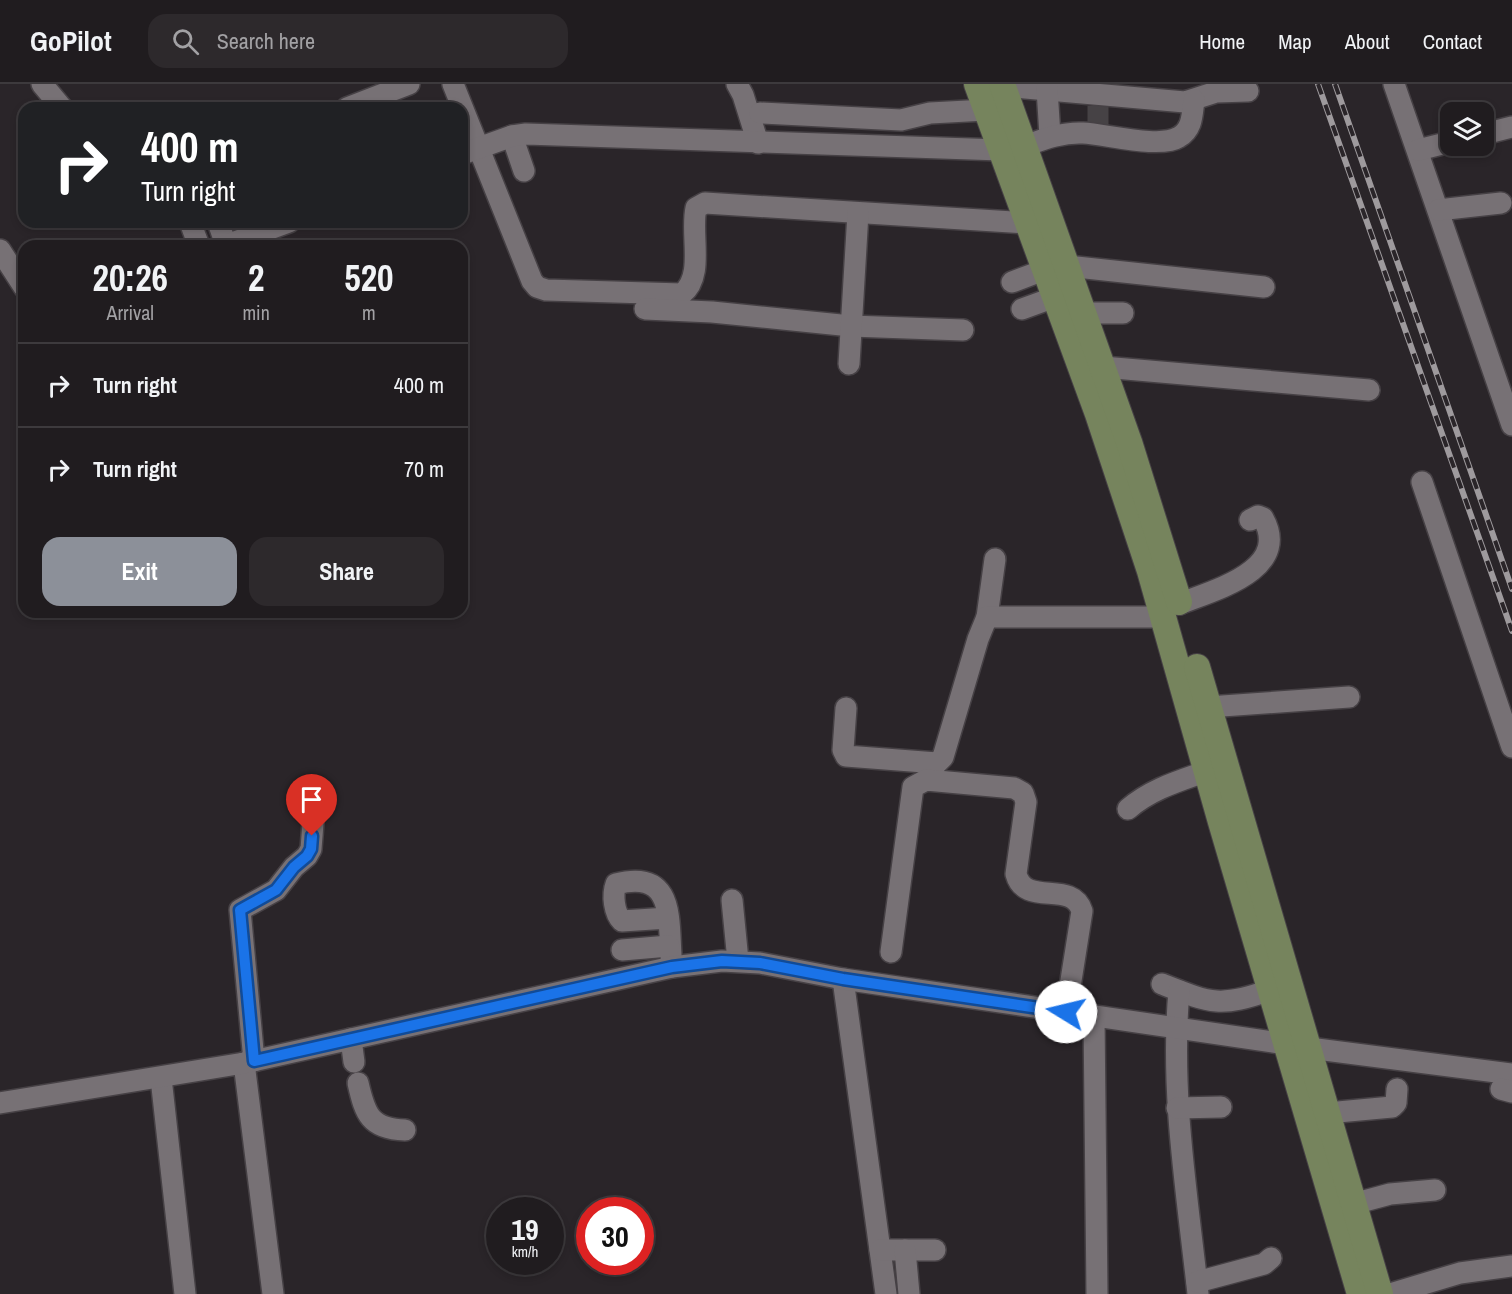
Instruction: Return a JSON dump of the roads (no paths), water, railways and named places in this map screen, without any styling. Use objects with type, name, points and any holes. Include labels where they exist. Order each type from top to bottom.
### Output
[{"type":"main road","points":[[977,84],[986,110],[1013,148],[1056,268],[1057,303],[1116,466],[1208,707],[1298,1046],[1360,1294]]},
{"type":"main road","points":[[1002,85],[1028,223],[1084,313],[1103,367],[1172,610],[1207,771],[1270,990],[1298,1046],[1327,1113],[1380,1294]]},
{"type":"street","points":[[42,84],[57,102]]},
{"type":"street","points":[[362,102],[409,84]]},
{"type":"street","points":[[453,84],[458,102]]},
{"type":"street","points":[[737,84],[743,95],[758,143]]},
{"type":"street","points":[[1395,84],[1512,425]]},
{"type":"street","points":[[1002,85],[1047,89],[1151,141],[1179,137],[1190,126],[1194,100]]},
{"type":"street","points":[[1047,89],[1050,136]]},
{"type":"street","points":[[1028,223],[705,203],[696,208],[693,221],[695,268],[690,288],[682,294],[546,290],[537,287],[532,281],[470,151],[512,136],[552,134],[758,143],[1013,148],[1050,136],[1081,133],[1098,115],[1172,101],[1194,100],[1216,92],[1248,91]]},
{"type":"street","points":[[760,113],[901,120],[930,113],[986,110]]},
{"type":"street","points":[[816,144],[818,116]]},
{"type":"street","points":[[1494,132],[1512,127]]},
{"type":"street","points":[[512,136],[524,171]]},
{"type":"street","points":[[1418,150],[1440,144]]},
{"type":"street","points":[[1438,210],[1501,203]]},
{"type":"street","points":[[849,364],[858,213]]},
{"type":"street","points":[[241,240],[272,228]]},
{"type":"street","points":[[0,250],[18,278]]},
{"type":"street","points":[[1011,282],[1056,268],[1264,287]]},
{"type":"street","points":[[1025,315],[1057,303]]},
{"type":"street","points":[[575,305],[712,312],[851,326],[963,330]]},
{"type":"street","points":[[1084,313],[1124,313]]},
{"type":"street","points":[[1103,367],[1369,390]]},
{"type":"street","points":[[1422,482],[1512,747]]},
{"type":"street","points":[[987,617],[1172,610],[1244,578],[1256,568],[1269,546],[1269,528],[1263,518],[1258,516],[1250,520]]},
{"type":"street","points":[[846,708],[843,750],[846,756],[937,763],[943,757],[978,639],[987,617],[995,559]]},
{"type":"street","points":[[1208,707],[1349,697]]},
{"type":"street","points":[[1128,809],[1140,798],[1163,786],[1207,771]]},
{"type":"street","points":[[891,952],[913,787],[926,780],[1014,788],[1023,793],[1026,802],[1016,874],[1018,883],[1025,890],[1073,897],[1079,903],[1082,911],[1066,1012]]},
{"type":"street","points":[[273,1294],[249,1062],[240,910],[276,890],[294,867],[307,856],[311,849],[313,823]]},
{"type":"street","points":[[732,900],[738,961]]},
{"type":"street","points":[[668,918],[672,967]]},
{"type":"street","points":[[622,950],[669,946]]},
{"type":"street","points":[[0,1103],[249,1062],[672,967],[738,961],[843,979],[1298,1046],[1508,1085]]},
{"type":"street","points":[[843,979],[886,1294]]},
{"type":"street","points":[[1270,990],[1228,1003],[1207,1002],[1171,988],[1176,1027],[1177,1108],[1197,1288],[1264,1264],[1271,1258]]},
{"type":"street","points":[[1094,1017],[1097,1294]]},
{"type":"street","points":[[351,1039],[363,1104],[374,1122],[385,1129],[405,1130]]},
{"type":"street","points":[[161,1078],[185,1294]]},
{"type":"street","points":[[1327,1113],[1392,1107],[1396,1103],[1397,1089]]},
{"type":"street","points":[[1177,1108],[1221,1107]]},
{"type":"street","points":[[1353,1204],[1390,1194],[1435,1190]]},
{"type":"street","points":[[880,1250],[935,1250]]},
{"type":"street","points":[[905,1250],[909,1294]]},
{"type":"street","points":[[1390,1294],[1460,1274],[1512,1266]]},
{"type":"tunnel","points":[[1098,106],[1098,126]]},
{"type":"railway","points":[[1318,84],[1512,631]]},
{"type":"railway","points":[[1335,84],[1512,589]]}]
